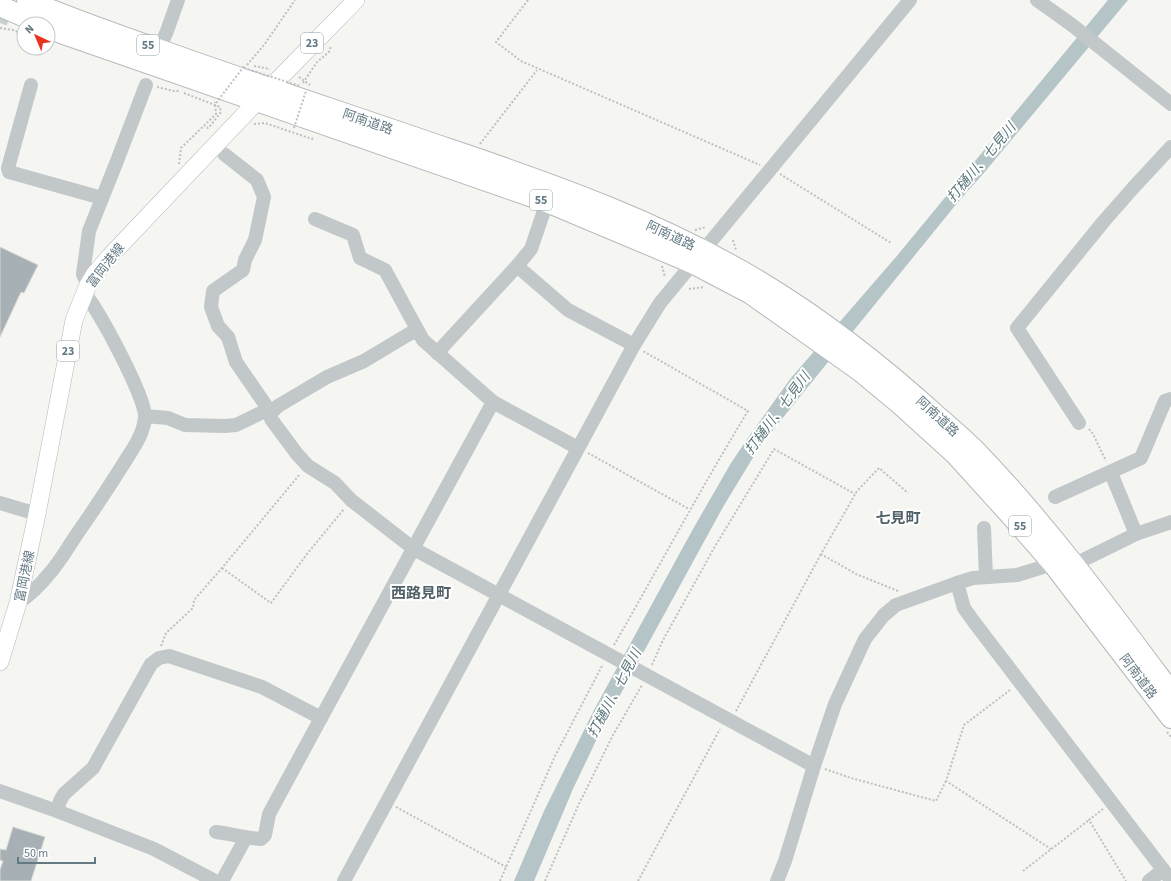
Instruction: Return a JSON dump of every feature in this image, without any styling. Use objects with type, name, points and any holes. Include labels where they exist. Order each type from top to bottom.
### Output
[{"type":"highway","name":"阿南道路","points":[[27,0],[68,17],[159,49],[263,95],[698,257]]},
{"type":"highway","points":[[0,6],[23,16]]},
{"type":"highway","name":"阿南道路","points":[[56,31],[68,36],[472,157],[544,181],[624,213],[698,257],[751,294],[815,328],[915,396],[974,448],[1028,507],[1075,564],[1171,692]]},
{"type":"highway","name":"阿南道路","points":[[850,353],[860,371],[901,405],[955,454],[1053,564],[1169,724]]},
{"type":"main road","name":"富岡港線","points":[[0,662],[18,603],[37,514],[74,320],[86,289],[94,275],[110,256],[263,95],[356,0]]},
{"type":"street","points":[[159,49],[178,0]]},
{"type":"street","points":[[344,881],[497,595],[634,345],[660,303],[910,0]]},
{"type":"street","points":[[1037,0],[1171,104]]},
{"type":"street","points":[[31,85],[8,168],[10,172],[102,198]]},
{"type":"street","points":[[18,603],[30,595],[50,573],[100,501],[143,429],[145,416],[140,397],[130,372],[92,304],[86,289],[83,274],[88,231],[146,85]]},
{"type":"street","points":[[1079,423],[1017,328],[1104,221],[1171,147]]},
{"type":"street","points":[[224,154],[257,180],[264,197],[255,240],[245,260],[243,270],[213,291],[211,307],[218,326],[228,337],[236,362],[271,414],[271,419],[297,454],[308,466],[335,483],[350,500],[414,549],[814,766]]},
{"type":"street","points":[[437,353],[517,266],[530,249],[547,202]]},
{"type":"street","points":[[315,219],[353,235],[360,258],[385,270],[423,340],[493,402],[578,448]]},
{"type":"street","points":[[517,266],[568,310],[634,345]]},
{"type":"street","points":[[271,414],[278,406],[327,376],[364,361],[409,334],[418,331]]},
{"type":"street","points":[[1055,497],[1141,458],[1165,401],[1171,399]]},
{"type":"street","points":[[216,832],[262,839],[265,835],[269,814],[493,402]]},
{"type":"street","points":[[145,416],[168,418],[185,425],[224,426],[236,425],[263,412],[271,414]]},
{"type":"street","points":[[1111,472],[1136,534]]},
{"type":"street","points":[[0,503],[37,514]]},
{"type":"street","points":[[777,881],[785,861],[835,704],[865,639],[884,615],[896,605],[973,578],[1017,576],[1053,564],[1075,564],[1136,534],[1171,522]]},
{"type":"street","points":[[984,528],[986,577]]},
{"type":"street","points":[[957,583],[964,608],[1167,875],[1149,881]]},
{"type":"street","points":[[57,811],[64,794],[93,768],[151,664],[159,658],[169,656],[262,687],[321,718]]},
{"type":"street","points":[[0,791],[57,811],[154,849],[215,881]]},
{"type":"street","points":[[222,881],[244,841],[248,838]]},
{"type":"path","points":[[209,122],[216,114],[216,103],[264,45],[295,0]]},
{"type":"path","points":[[528,0],[496,42],[521,61],[538,70],[772,169],[891,242]]},
{"type":"path","points":[[0,28],[16,31]]},
{"type":"path","points":[[244,68],[300,86],[317,62]]},
{"type":"path","points":[[472,157],[483,138],[538,70]]},
{"type":"path","points":[[146,85],[174,91],[181,90],[188,95],[220,107],[221,112],[211,125],[208,128],[204,126]]},
{"type":"path","points":[[294,128],[306,91]]},
{"type":"path","points":[[283,129],[312,139],[317,135]]},
{"type":"path","points":[[500,881],[555,756],[689,509],[748,411],[634,345]]},
{"type":"path","points":[[1079,423],[1086,424],[1093,434],[1111,472]]},
{"type":"path","points":[[578,448],[689,509]]},
{"type":"path","points":[[545,881],[578,806],[663,640],[714,548],[774,449],[855,494]]},
{"type":"path","points":[[159,658],[158,653],[166,633],[193,608],[194,600],[308,466]]},
{"type":"path","points":[[638,881],[855,494],[878,468],[908,493]]},
{"type":"path","points":[[222,568],[271,603],[307,554],[350,500]]},
{"type":"path","points":[[821,554],[856,574],[907,595],[910,600]]},
{"type":"path","points":[[814,766],[850,778],[936,801],[946,781],[964,725],[1020,682]]},
{"type":"path","points":[[1169,724],[1171,737]]},
{"type":"path","points":[[946,781],[1051,849]]},
{"type":"path","points":[[386,802],[506,867]]},
{"type":"path","points":[[1023,870],[1112,802]]},
{"type":"path","points":[[1089,820],[1126,881]]},
{"type":"water","name":"打樋川、七見川","points":[[1108,0],[1128,0],[958,202],[760,446],[723,507],[602,728],[573,789],[534,881],[514,881],[544,811],[594,710],[693,529],[731,463],[791,378],[896,257]]},
{"type":"building","points":[[0,247],[38,265],[24,293],[21,292],[0,337]]},
{"type":"building","points":[[13,827],[45,837],[31,881],[0,881],[0,870],[3,861],[0,860],[0,849],[6,850]]},
{"type":"tunnel","points":[[0,23],[9,0]]},
{"type":"district","name":"七見町","points":[[898,518]]},
{"type":"district","name":"西路見町","points":[[421,593]]}]
